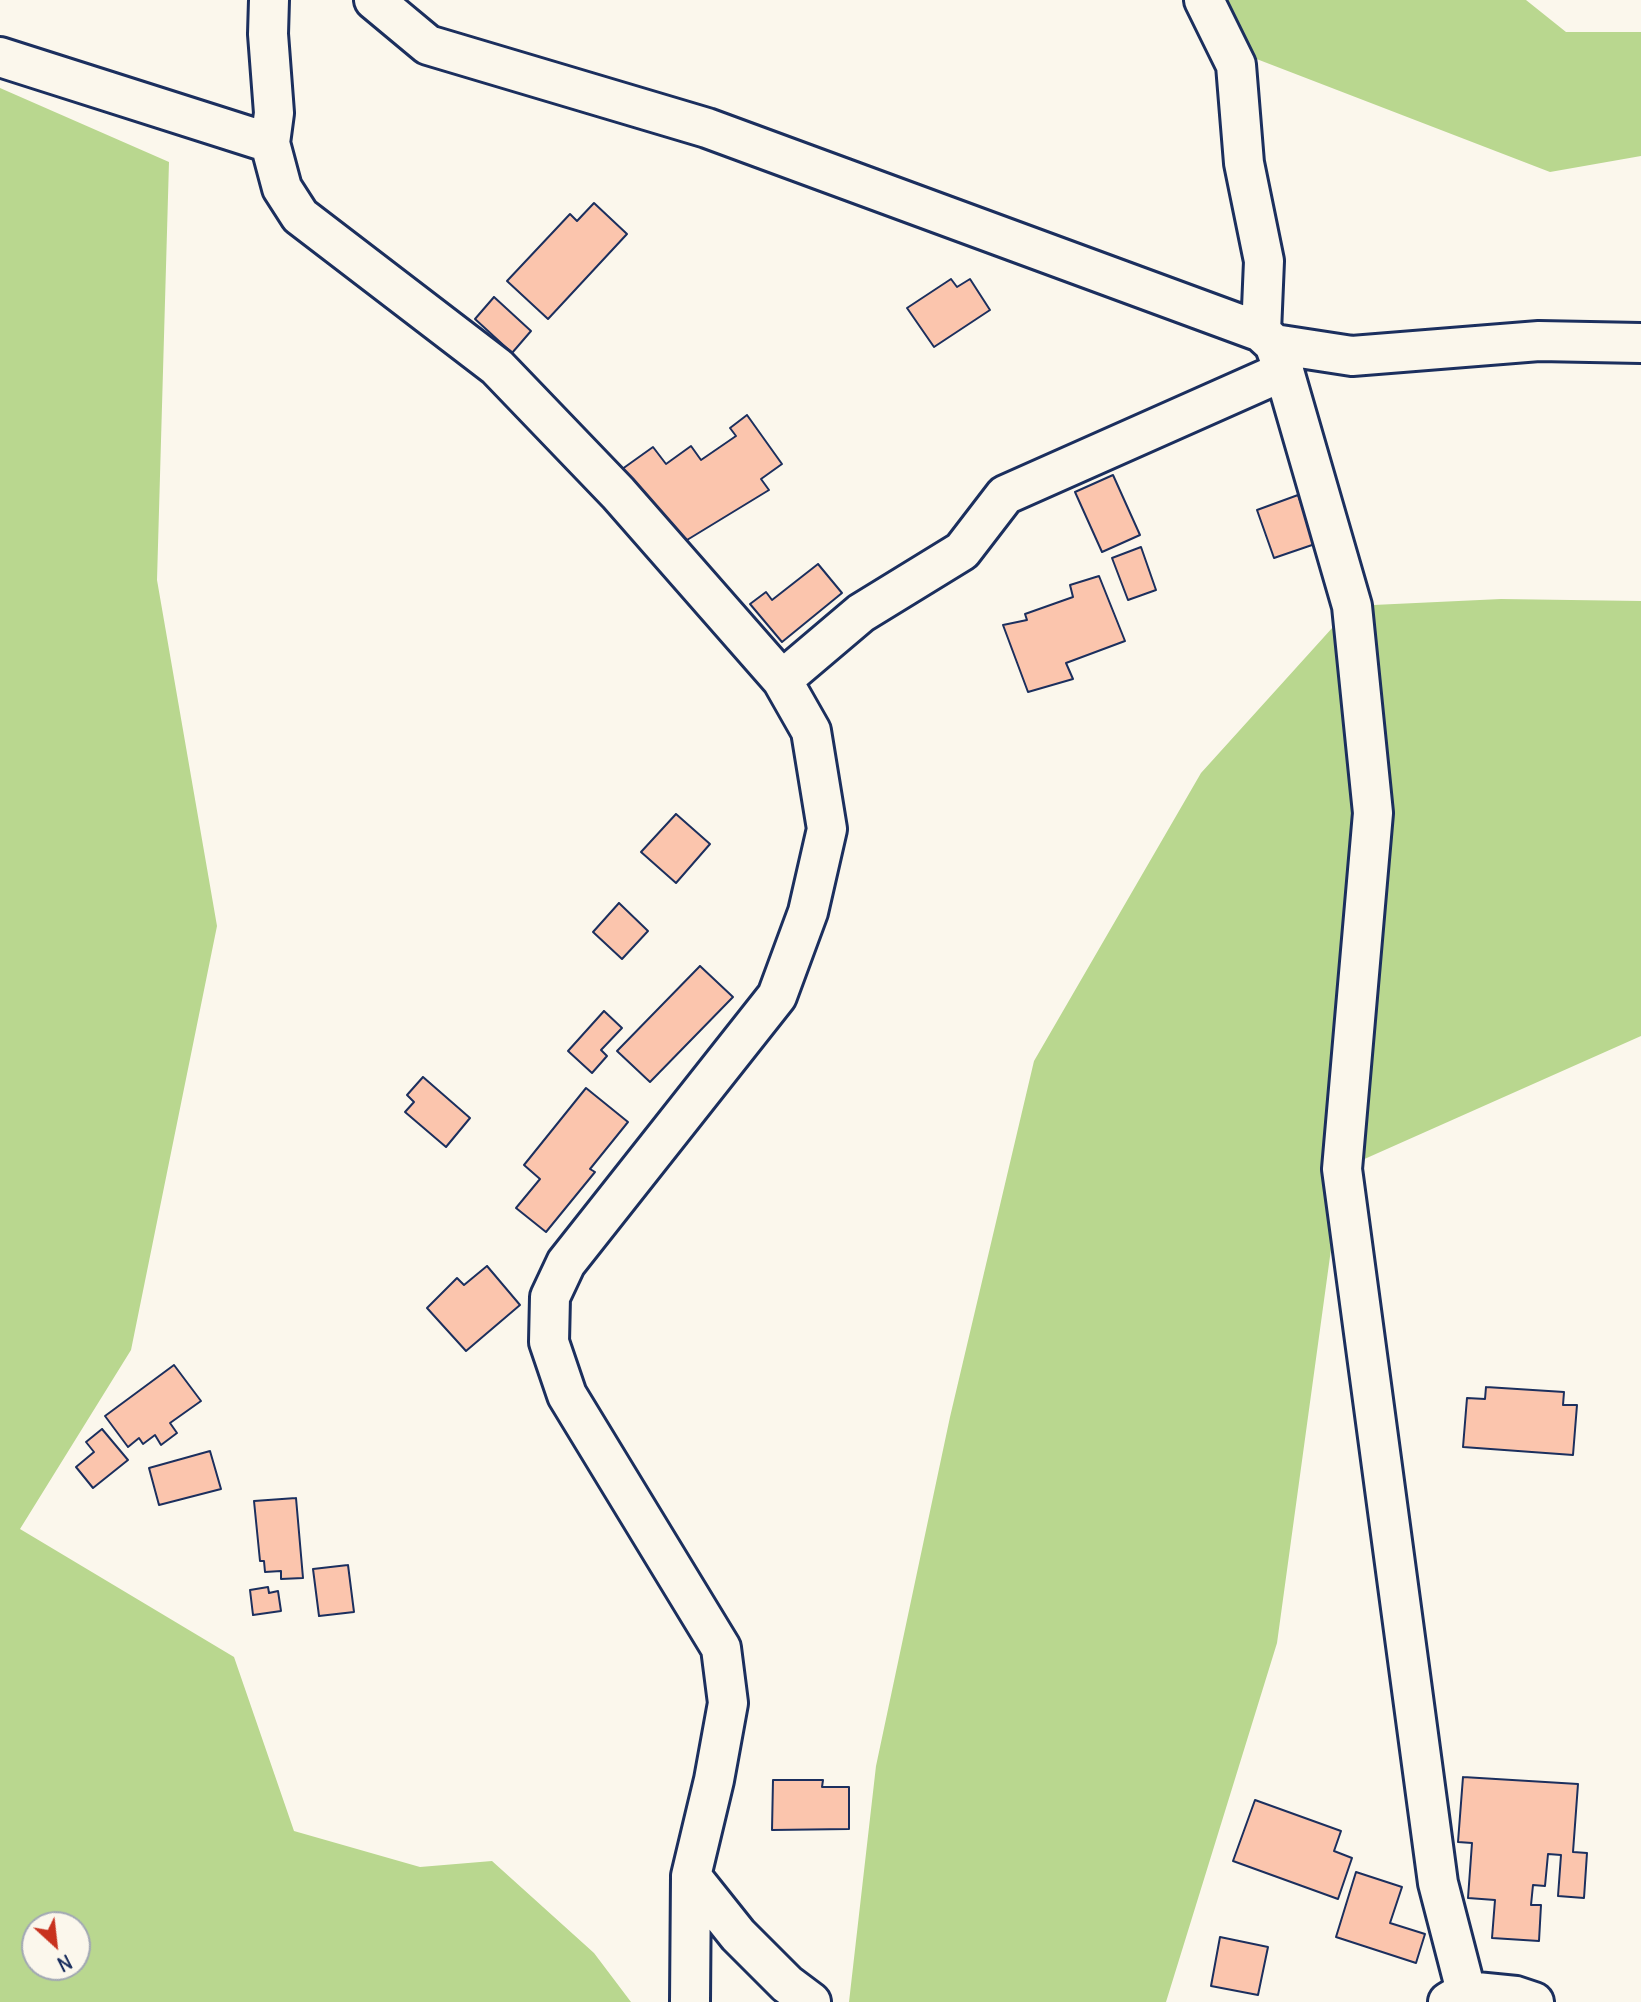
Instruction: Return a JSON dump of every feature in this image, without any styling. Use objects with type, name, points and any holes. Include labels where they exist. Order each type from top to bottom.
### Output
[{"type":"street","points":[[269,0],[268,34],[274,113],[270,143],[282,187],[300,216],[497,367],[618,494],[782,680],[811,731],[828,829],[808,912],[777,996],[566,1263],[550,1297],[549,1342],[567,1395],[721,1648],[728,1703],[714,1780],[691,1877],[690,2002]]},
{"type":"street","points":[[374,0],[428,45],[707,128],[1273,349],[1352,356],[1539,341],[1641,343]]},
{"type":"street","points":[[1204,0],[1236,65],[1244,163],[1264,261],[1273,349],[1352,606],[1373,813],[1342,1169],[1438,1883],[1457,1996],[1516,1996],[1534,2002]]},
{"type":"street","points":[[0,57],[270,143]]},
{"type":"street","points":[[782,680],[861,613],[962,551],[1006,495],[1273,349]]},
{"type":"street","points":[[691,1877],[738,1935],[787,1983],[811,2002]]},
{"type":"green space","points":[[1190,0],[1526,0],[1566,32],[1641,32],[1641,156],[1550,172],[1241,53]]},
{"type":"green space","points":[[0,88],[169,162],[157,580],[217,926],[131,1350],[20,1529],[234,1657],[294,1831],[420,1867],[492,1861],[594,1953],[631,2002],[0,2002]]},
{"type":"green space","points":[[1501,599],[1641,601],[1641,1036],[1342,1169],[1277,1643],[1166,2002],[849,2002],[876,1766],[950,1417],[1034,1061],[1201,773],[1352,606]]},
{"type":"building","points":[[594,203],[627,234],[548,319],[507,281],[570,214],[577,221]]},
{"type":"building","points":[[951,279],[957,287],[970,279],[990,310],[934,347],[907,308]]},
{"type":"building","points":[[494,297],[531,331],[512,353],[475,319]]},
{"type":"building","points":[[747,415],[782,464],[761,479],[769,490],[687,540],[618,472],[653,447],[666,464],[691,446],[701,460],[736,436],[730,428]]},
{"type":"building","points":[[1113,475],[1140,535],[1102,552],[1075,492]]},
{"type":"building","points":[[1298,495],[1315,544],[1274,558],[1257,510]]},
{"type":"building","points":[[1141,547],[1156,590],[1128,600],[1112,558]]},
{"type":"building","points":[[818,564],[842,593],[782,642],[750,604],[766,592],[772,600]]},
{"type":"building","points":[[1099,576],[1125,641],[1066,663],[1073,679],[1028,692],[1003,625],[1027,620],[1025,614],[1073,597],[1070,585]]},
{"type":"building","points":[[676,814],[710,844],[676,883],[641,852]]},
{"type":"building","points":[[619,903],[648,931],[622,959],[593,932]]},
{"type":"building","points":[[700,966],[733,997],[650,1082],[617,1051]]},
{"type":"building","points":[[604,1011],[622,1028],[601,1050],[607,1056],[592,1073],[568,1051]]},
{"type":"building","points":[[423,1077],[470,1118],[446,1147],[405,1112],[414,1102],[407,1095]]},
{"type":"building","points":[[586,1088],[628,1122],[590,1169],[595,1172],[546,1232],[516,1208],[540,1179],[524,1165]]},
{"type":"building","points":[[487,1266],[520,1305],[466,1351],[427,1308],[457,1278],[464,1285]]},
{"type":"building","points":[[174,1365],[201,1401],[170,1423],[177,1433],[161,1445],[155,1435],[143,1444],[139,1438],[128,1447],[105,1416]]},
{"type":"building","points":[[1486,1387],[1564,1392],[1563,1405],[1577,1405],[1573,1455],[1463,1447],[1467,1398],[1485,1399]]},
{"type":"building","points":[[102,1429],[128,1460],[93,1488],[76,1467],[94,1452],[86,1442]]},
{"type":"building","points":[[210,1451],[221,1489],[159,1505],[149,1468]]},
{"type":"building","points":[[296,1498],[303,1578],[281,1579],[281,1571],[265,1572],[264,1561],[260,1561],[254,1501]]},
{"type":"building","points":[[348,1565],[354,1612],[319,1616],[313,1569]]},
{"type":"building","points":[[268,1587],[269,1593],[278,1591],[281,1611],[253,1615],[250,1590]]},
{"type":"building","points":[[1463,1777],[1578,1784],[1573,1852],[1587,1853],[1584,1898],[1558,1896],[1561,1855],[1548,1854],[1545,1886],[1533,1885],[1531,1905],[1541,1905],[1539,1941],[1492,1938],[1495,1900],[1468,1898],[1472,1843],[1458,1842]]},
{"type":"building","points":[[773,1780],[823,1780],[822,1787],[849,1787],[849,1829],[772,1830]]},
{"type":"building","points":[[1255,1800],[1341,1831],[1334,1851],[1352,1858],[1338,1899],[1233,1861]]},
{"type":"building","points":[[1356,1872],[1402,1887],[1390,1923],[1425,1934],[1416,1963],[1336,1937]]},
{"type":"building","points":[[1220,1937],[1268,1947],[1258,1995],[1211,1986]]}]
